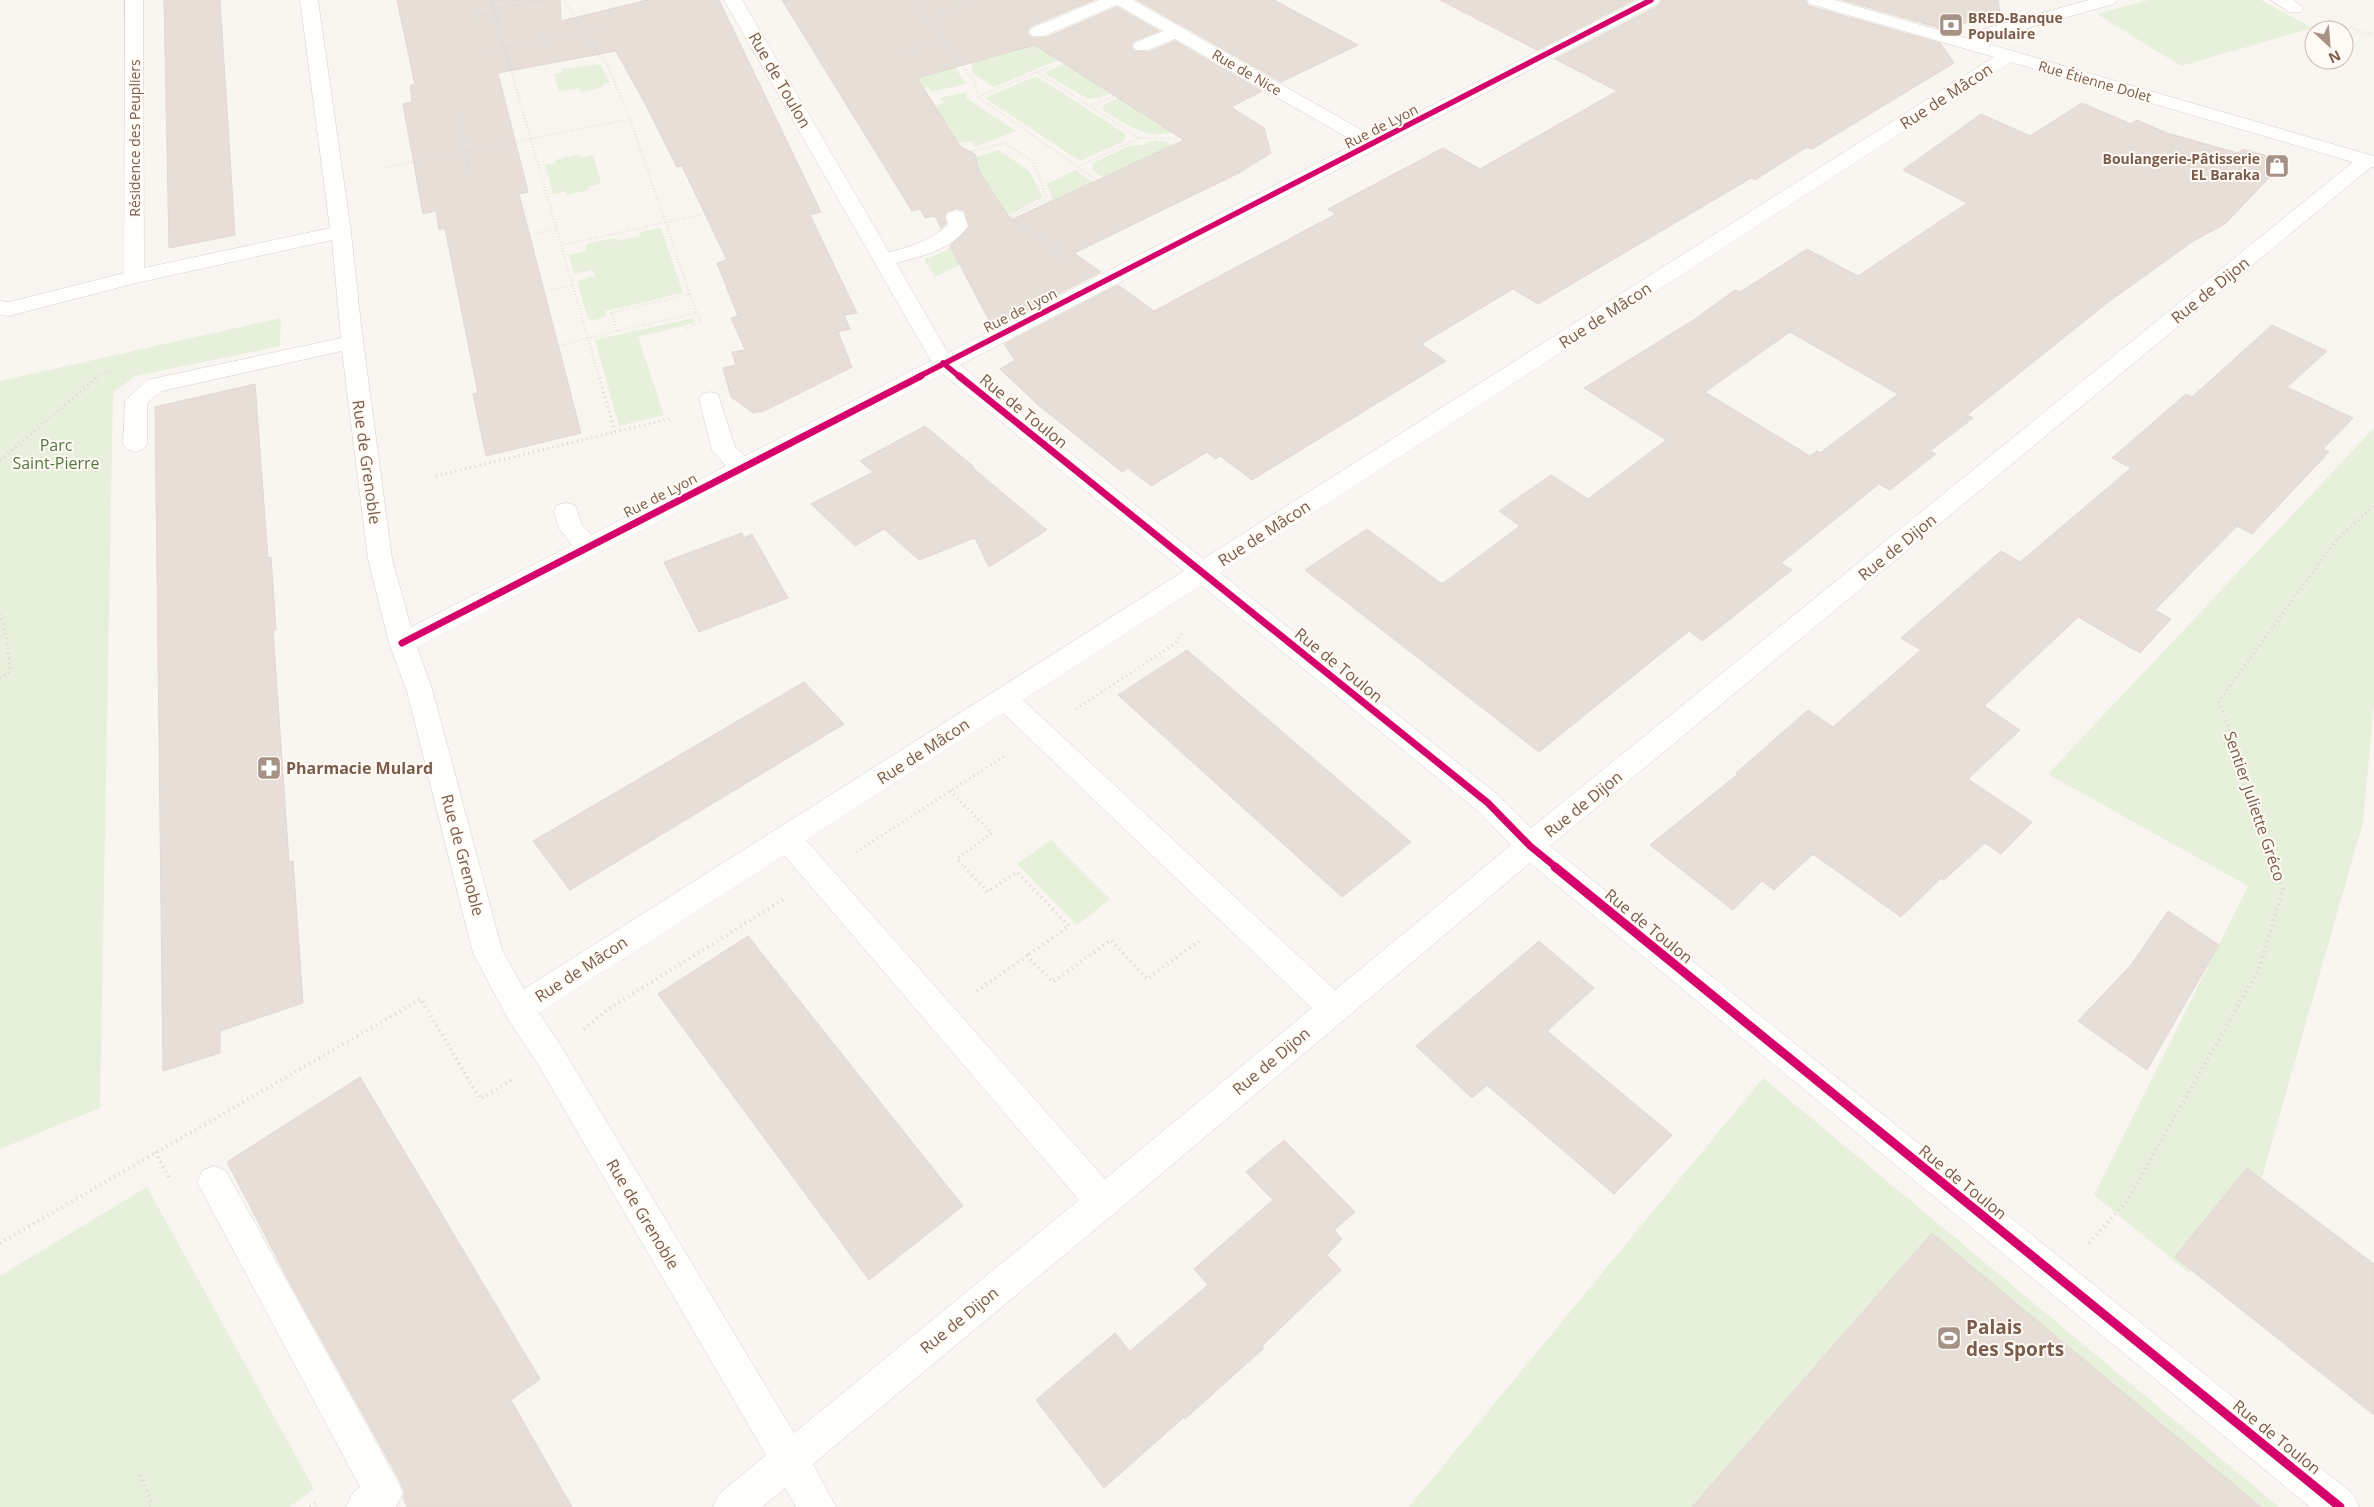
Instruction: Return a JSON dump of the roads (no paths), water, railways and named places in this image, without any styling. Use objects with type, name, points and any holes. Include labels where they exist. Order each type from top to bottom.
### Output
[{"type":"street","name":"Résidence des Peupliers","points":[[134,0],[134,276]]},
{"type":"street","name":"Rue de Grenoble","points":[[309,0],[341,232],[352,342],[380,559],[402,643],[420,692],[488,953],[519,1009],[550,1056],[817,1507]]},
{"type":"street","name":"Rue de Toulon","points":[[733,0],[943,363],[1488,803],[1530,846],[2340,1507]]},
{"type":"street","points":[[1038,32],[1114,0]]},
{"type":"street","name":"Rue de Nice","points":[[1121,0],[1372,144]]},
{"type":"street","name":"Rue de Lyon","points":[[402,643],[1650,0]]},
{"type":"street","name":"Rue Étienne Dolet","points":[[1816,0],[2371,161]]},
{"type":"street","points":[[1972,45],[1986,34],[2108,0]]},
{"type":"street","points":[[1142,46],[1176,32]]},
{"type":"street","name":"Rue de Mâcon","points":[[519,1009],[2009,56]]},
{"type":"street","name":"Rue de Dijon","points":[[732,1507],[1103,1202],[1530,846],[2371,161]]},
{"type":"street","points":[[884,260],[921,250],[945,239],[958,226],[956,216]]},
{"type":"street","points":[[3,310],[134,276],[341,232]]},
{"type":"street","points":[[135,444],[136,402],[155,385],[352,342]]},
{"type":"street","points":[[710,399],[724,450],[742,467]]},
{"type":"street","points":[[566,511],[570,528],[588,547]]},
{"type":"street","points":[[1004,699],[1334,1009]]},
{"type":"street","points":[[787,838],[1103,1202]]},
{"type":"street","points":[[214,1182],[384,1493],[365,1507]]},
{"type":"place","name":"BRED-Banque Populaire","points":[[1951,25]]},
{"type":"place","name":"Boulangerie-Pâtisserie EL Baraka","points":[[2277,166]]},
{"type":"place","name":"Pharmacie Mulard","points":[[269,768]]},
{"type":"place","name":"Palais des Sports","points":[[1949,1338]]},
{"type":"park label","name":"Parc Saint-Pierre","points":[[56,454]]}]
